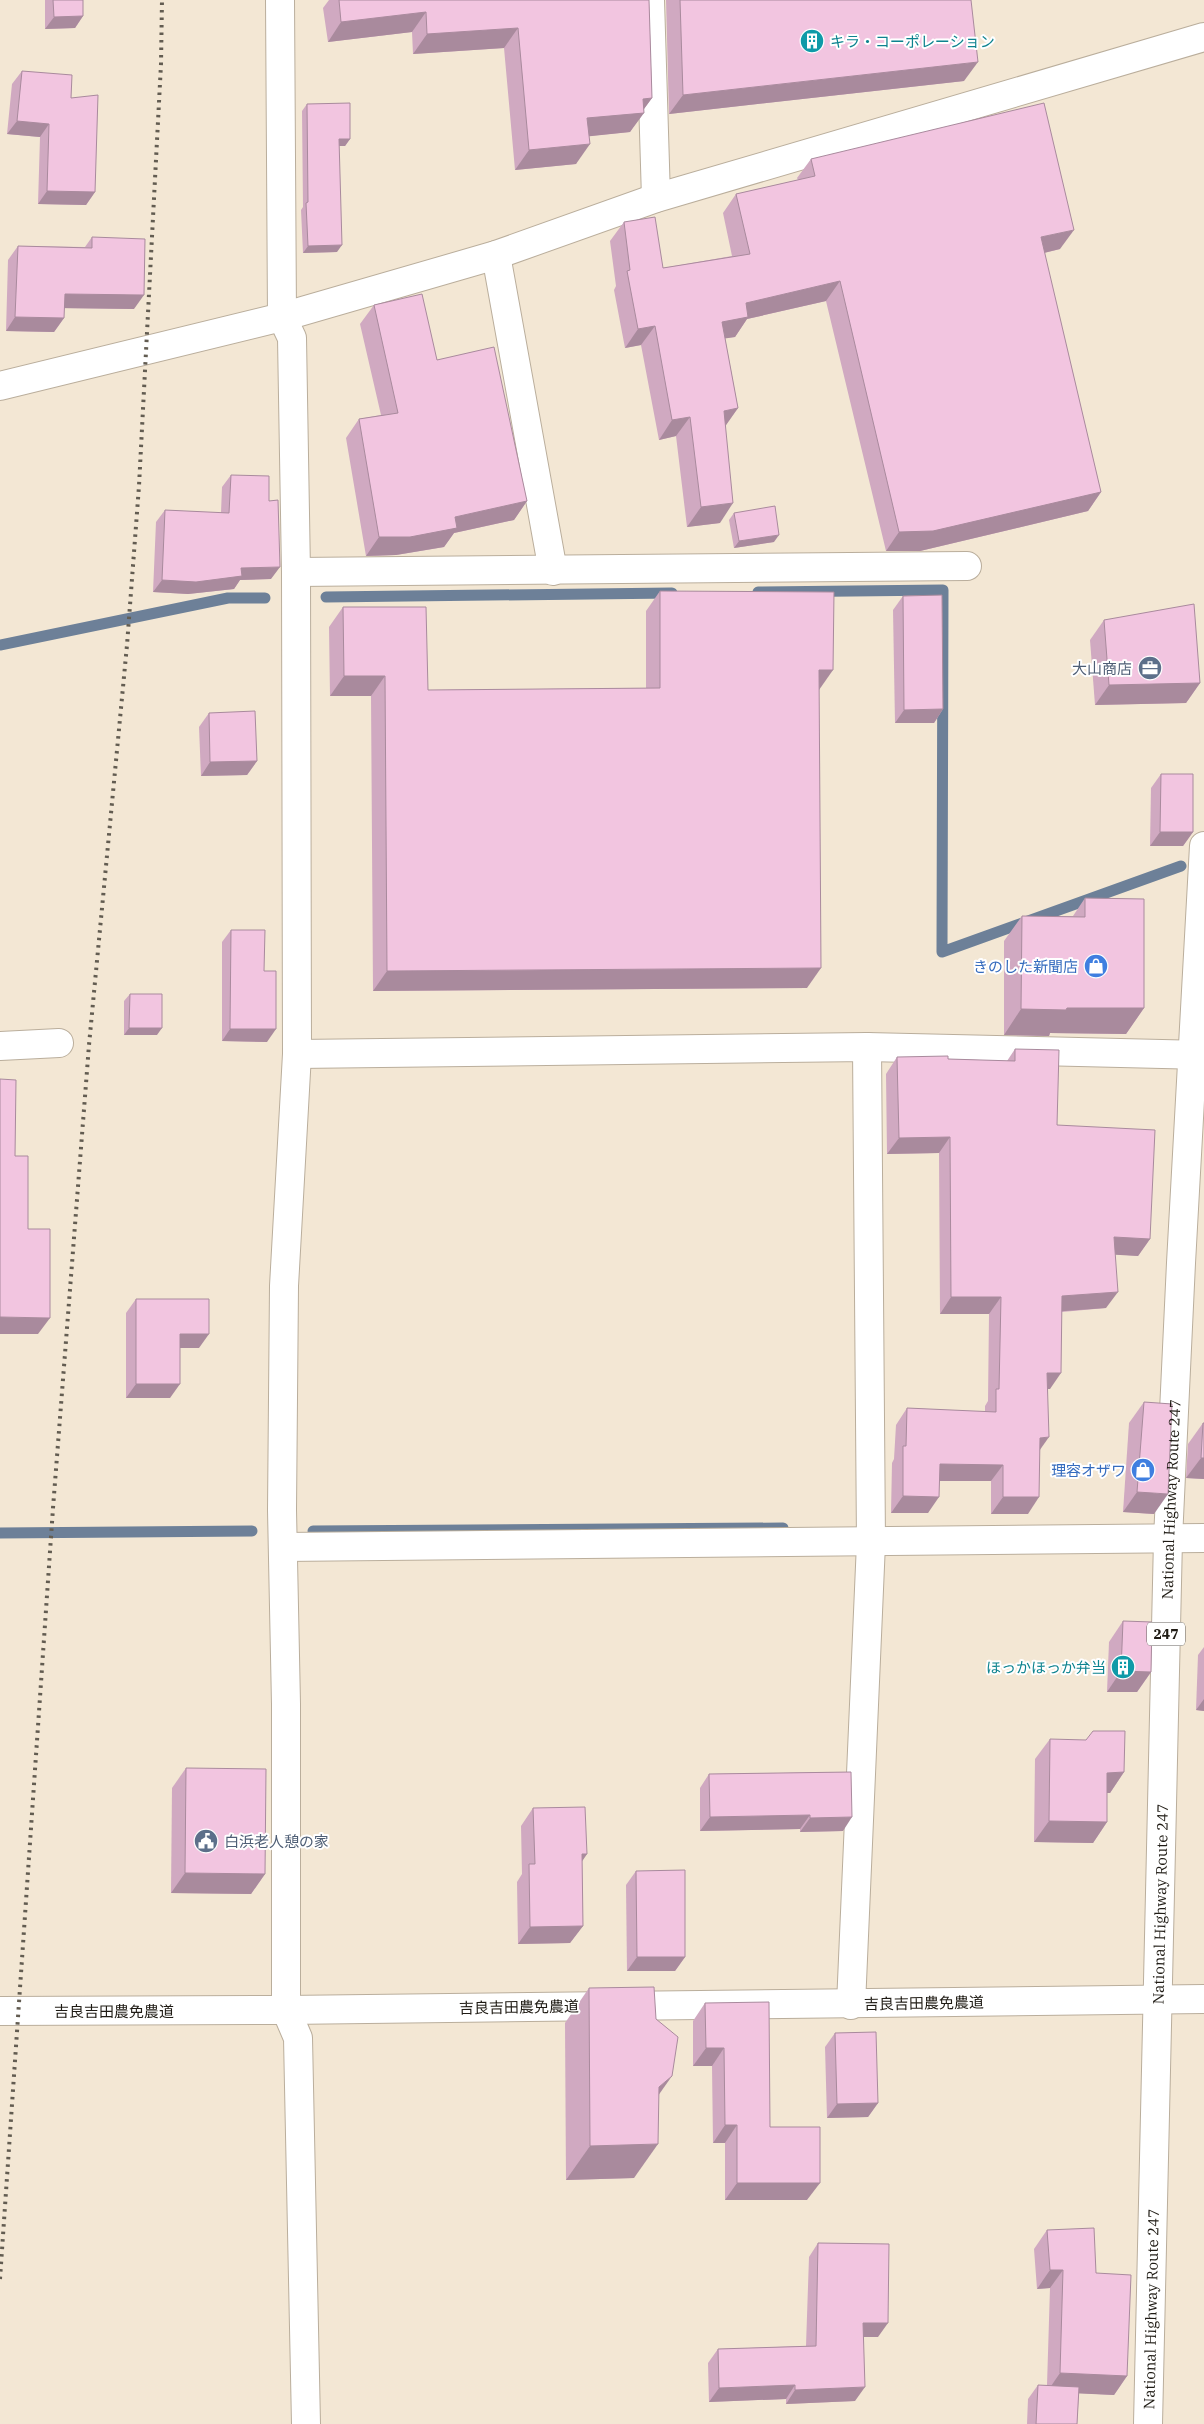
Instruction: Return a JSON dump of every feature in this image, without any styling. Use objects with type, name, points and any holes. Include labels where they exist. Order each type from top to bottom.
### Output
[{"type":"main road","points":[[280,0],[282,317],[292,338],[296,572],[297,1054],[284,1286],[283,1547],[286,1704],[286,2010],[298,2038],[306,2424]]},
{"type":"main road","points":[[650,0],[656,198]]},
{"type":"main road","points":[[0,386],[282,317],[496,255],[656,198],[1204,37]]},
{"type":"main road","points":[[496,255],[553,571]]},
{"type":"main road","points":[[296,572],[967,566]]},
{"type":"main road","name":"National Highway Route 247","points":[[1148,2424],[1168,1539],[1181,1253],[1199,1055],[1204,846]]},
{"type":"main road","points":[[0,1046],[59,1043]]},
{"type":"main road","points":[[297,1054],[867,1047],[1199,1055]]},
{"type":"main road","points":[[851,2004],[870,1543],[867,1047]]},
{"type":"main road","points":[[283,1547],[870,1543],[1204,1538]]},
{"type":"main road","name":"吉良吉田農免農道","points":[[10,2011],[286,2010],[1204,1999]]},
{"type":"building","points":[[53,0],[83,0],[83,16],[54,17]]},
{"type":"building","points":[[339,0],[649,0],[652,98],[643,99],[644,113],[587,118],[590,144],[529,150],[518,28],[427,34],[426,12],[341,22]]},
{"type":"building","name":"キラ・コーポレーション","points":[[680,0],[971,0],[978,62],[683,95]]},
{"type":"building","points":[[22,71],[72,75],[71,98],[98,95],[95,192],[47,191],[49,124],[17,121]]},
{"type":"building","points":[[350,103],[350,139],[339,139],[342,245],[308,246],[306,203],[308,202],[307,104]]},
{"type":"building","points":[[1044,103],[1074,230],[1041,237],[1101,492],[933,531],[899,532],[840,281],[746,303],[748,317],[722,322],[738,408],[724,411],[733,503],[701,507],[690,417],[672,420],[655,326],[638,329],[627,271],[630,270],[624,222],[655,217],[663,268],[750,254],[736,194],[815,176],[811,159]]},
{"type":"building","points":[[92,237],[145,239],[144,295],[65,294],[64,318],[15,317],[18,246],[92,248]]},
{"type":"building","points":[[422,294],[437,360],[494,347],[527,501],[455,517],[457,528],[410,537],[379,537],[359,419],[398,413],[374,305]]},
{"type":"building","points":[[231,475],[269,476],[269,501],[278,500],[280,567],[241,568],[242,576],[196,582],[162,580],[165,510],[229,513]]},
{"type":"building","points":[[775,506],[779,535],[739,541],[734,513]]},
{"type":"building","points":[[660,591],[834,592],[833,670],[819,670],[821,968],[387,971],[385,676],[344,676],[343,607],[426,607],[428,690],[660,688]]},
{"type":"building","points":[[942,595],[943,709],[904,710],[903,596]]},
{"type":"building","points":[[1194,604],[1200,683],[1109,685],[1104,620]]},
{"type":"building","points":[[255,711],[257,761],[210,762],[209,713]]},
{"type":"building","points":[[1161,774],[1193,774],[1193,832],[1160,832]]},
{"type":"building","points":[[1085,898],[1144,899],[1144,1008],[1021,1009],[1022,916],[1085,917]]},
{"type":"building","points":[[231,930],[265,930],[264,971],[276,971],[276,1029],[230,1029]]},
{"type":"building","points":[[130,994],[162,994],[162,1028],[129,1028]]},
{"type":"building","points":[[1015,1049],[1059,1050],[1057,1125],[1155,1130],[1150,1239],[1114,1237],[1118,1292],[1062,1296],[1061,1373],[1047,1373],[1049,1437],[1040,1438],[1039,1497],[1003,1497],[1003,1465],[940,1464],[939,1497],[903,1496],[903,1446],[906,1446],[907,1408],[996,1412],[996,1389],[999,1389],[1001,1297],[951,1297],[950,1137],[899,1138],[897,1057],[948,1056],[948,1059],[1015,1061]]},
{"type":"building","points":[[0,1079],[16,1080],[15,1156],[28,1156],[28,1229],[50,1229],[50,1318],[0,1317]]},
{"type":"building","points":[[136,1299],[209,1299],[209,1334],[180,1334],[180,1384],[136,1384]]},
{"type":"building","points":[[1144,1402],[1172,1404],[1168,1494],[1137,1492]]},
{"type":"building","points":[[1203,1423],[1204,1458],[1201,1458]]},
{"type":"building","points":[[1123,1621],[1152,1622],[1151,1672],[1121,1671]]},
{"type":"building","points":[[1093,1731],[1125,1731],[1124,1772],[1107,1773],[1107,1822],[1049,1821],[1050,1739],[1086,1740]]},
{"type":"building","name":"白浜老人憩の家","points":[[186,1768],[266,1769],[265,1874],[185,1873]]},
{"type":"building","points":[[851,1772],[852,1817],[810,1818],[810,1815],[710,1817],[709,1774]]},
{"type":"building","points":[[585,1807],[587,1854],[582,1854],[583,1926],[530,1927],[529,1864],[535,1864],[533,1808]]},
{"type":"building","points":[[685,1870],[685,1957],[637,1957],[636,1871]]},
{"type":"building","points":[[654,1987],[656,2019],[678,2037],[672,2076],[659,2087],[658,2144],[590,2146],[589,1988]]},
{"type":"building","points":[[769,2002],[770,2127],[820,2127],[820,2183],[737,2183],[737,2125],[725,2125],[724,2048],[706,2048],[705,2003]]},
{"type":"building","points":[[876,2032],[878,2103],[837,2104],[835,2033]]},
{"type":"building","points":[[1094,2228],[1096,2273],[1131,2275],[1127,2376],[1060,2373],[1063,2270],[1050,2270],[1047,2230]]},
{"type":"building","points":[[818,2243],[889,2244],[888,2323],[863,2323],[865,2387],[795,2390],[795,2385],[719,2388],[718,2349],[816,2346]]},
{"type":"building","points":[[1038,2385],[1079,2387],[1077,2424],[1036,2424]]},
{"type":"waterway","points":[[758,592],[943,590],[942,952],[1181,866]]},
{"type":"waterway","points":[[326,597],[672,593]]},
{"type":"waterway","points":[[0,645],[228,598],[265,598]]},
{"type":"waterway","points":[[313,1531],[783,1528]]},
{"type":"waterway","points":[[0,1533],[252,1531]]},
{"type":"railway","points":[[0,2279],[53,1508],[89,1045],[127,645],[139,486],[161,64],[162,0]]},
{"type":"place","name":"キラ・コーポレーション","points":[[812,41]]},
{"type":"place","name":"大山商店","points":[[1150,668]]},
{"type":"place","name":"きのした新聞店","points":[[1096,966]]},
{"type":"place","name":"理容オザワ","points":[[1143,1470]]},
{"type":"place","name":"ほっかほっか弁当","points":[[1123,1667]]},
{"type":"place","name":"白浜老人憩の家","points":[[206,1841]]}]
